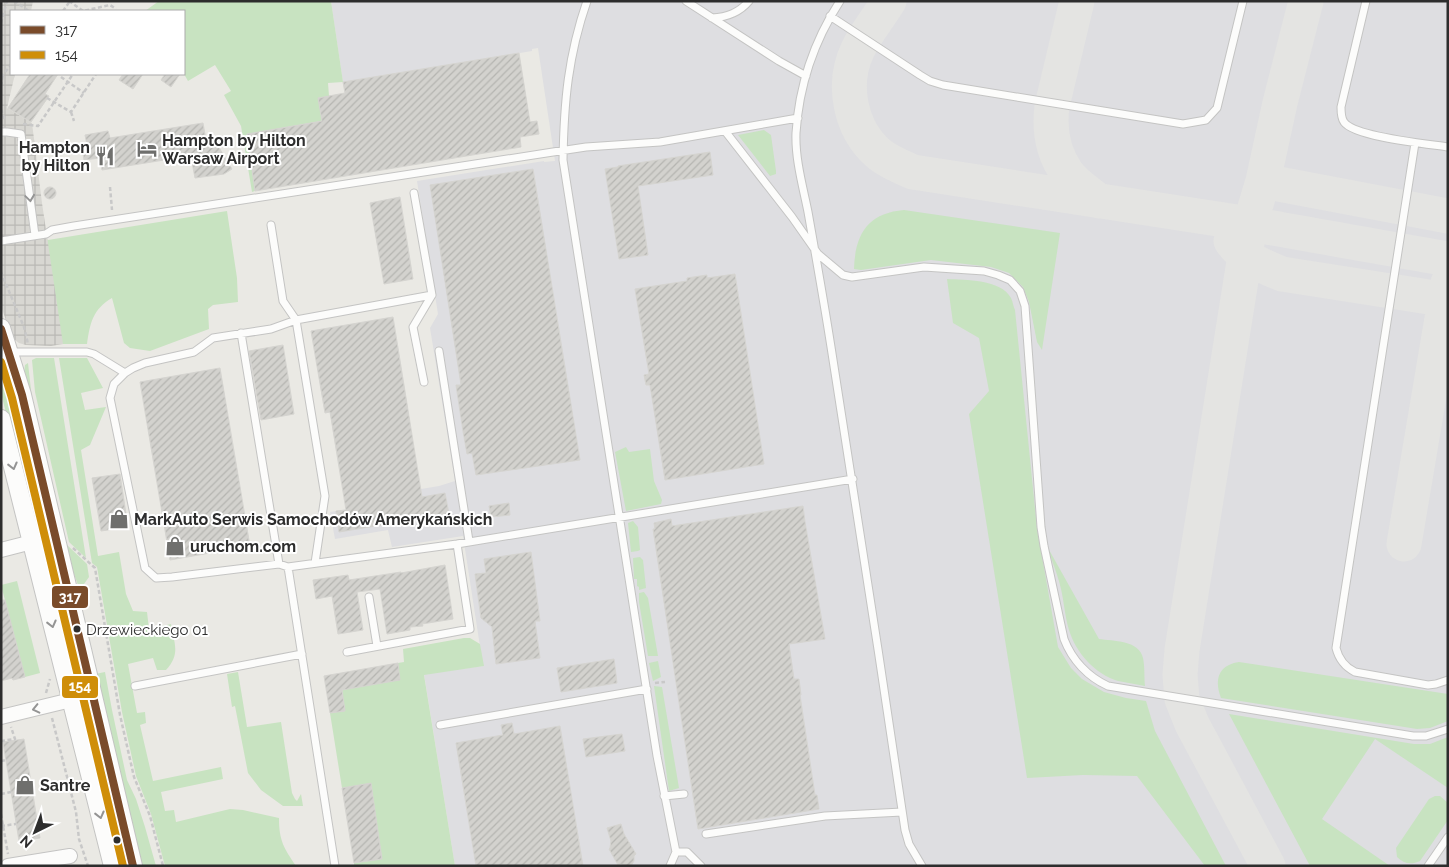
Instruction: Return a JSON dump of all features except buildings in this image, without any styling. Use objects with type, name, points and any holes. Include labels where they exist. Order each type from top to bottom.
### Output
[{"type":"street","points":[[1,328],[22,395],[133,866]]},
{"type":"street","points":[[1,419],[113,866]]},
{"type":"street","points":[[1,550],[32,542]]},
{"type":"street","points":[[6,720],[71,700],[87,702],[96,709]]},
{"type":"street","points":[[9,863],[70,856]]},
{"type":"lane","points":[[586,1],[575,40],[568,76],[564,109],[563,160],[664,796],[676,852],[670,866]]},
{"type":"lane","points":[[686,1],[779,61],[806,76]]},
{"type":"lane","points":[[712,18],[725,17],[734,13],[749,1]]},
{"type":"lane","points":[[840,1],[830,16],[809,64],[800,94],[796,134],[797,155],[853,479],[902,812],[909,844],[922,866]]},
{"type":"lane","points":[[830,16],[930,81],[944,85],[1183,124],[1206,120],[1217,108],[1243,1]]},
{"type":"lane","points":[[1366,1],[1340,107],[1344,123],[1350,128],[1361,132],[1415,143],[1448,147]]},
{"type":"lane","points":[[2,239],[35,236],[46,234],[52,230],[563,150],[660,142],[798,118]]},
{"type":"lane","points":[[725,131],[818,254],[843,275],[852,277],[924,267],[984,271],[1010,280],[1020,291],[1025,306],[1044,546],[1064,639],[1068,650],[1082,668],[1108,686],[1182,699],[1413,736],[1426,736],[1448,729]]},
{"type":"lane","points":[[1,132],[21,134],[35,236]]},
{"type":"lane","points":[[1415,143],[1336,648],[1340,660],[1346,668],[1355,672],[1428,685],[1448,680]]},
{"type":"lane","points":[[414,193],[432,295],[413,327],[424,382]]},
{"type":"lane","points":[[271,225],[283,301],[296,320],[325,496],[315,563]]},
{"type":"lane","points":[[432,295],[296,320],[271,329],[213,338],[194,352],[145,363],[124,373],[114,384],[110,398],[145,568],[156,578],[279,564],[288,567],[457,544],[853,479]]},
{"type":"lane","points":[[241,334],[279,564]]},
{"type":"lane","points":[[439,351],[469,541]]},
{"type":"lane","points":[[9,352],[87,352],[94,354],[124,373]]},
{"type":"lane","points":[[347,652],[470,629],[457,544]]},
{"type":"lane","points":[[288,567],[334,866]]},
{"type":"lane","points":[[370,597],[377,646]]},
{"type":"lane","points":[[136,686],[302,654]]},
{"type":"lane","points":[[440,725],[647,689]]},
{"type":"lane","points":[[664,796],[684,794]]},
{"type":"lane","points":[[706,834],[825,816],[902,812]]},
{"type":"lane","points":[[1428,866],[1448,837]]},
{"type":"lane","points":[[676,852],[687,852],[701,866]]},
{"type":"path","points":[[1,23],[7,1]]},
{"type":"path","points":[[14,1],[28,10]]},
{"type":"path","points":[[69,1],[83,10],[110,5],[116,9]]},
{"type":"path","points":[[1,86],[2,75]]},
{"type":"path","points":[[22,124],[38,126],[72,75]]},
{"type":"path","points":[[71,112],[95,75]]},
{"type":"path","points":[[60,77],[84,93]]},
{"type":"path","points":[[47,98],[71,112],[74,121]]},
{"type":"path","points":[[1,109],[5,121],[3,121]]},
{"type":"path","points":[[110,187],[114,220]]},
{"type":"path","points":[[1,272],[24,327],[28,345]]},
{"type":"path","points":[[68,543],[95,568],[120,715],[134,777],[150,816],[163,866]]},
{"type":"path","points":[[46,697],[50,675]]},
{"type":"path","points":[[50,713],[76,812],[79,839],[88,866]]},
{"type":"path","points":[[1,741],[14,739],[6,720]]},
{"type":"path","points":[[1,761],[6,760]]},
{"type":"path","points":[[1,794],[11,792]]},
{"type":"path","points":[[1,814],[9,863]]},
{"type":"path","points":[[2,826],[16,824]]},
{"type":"shaded area","points":[[1,1],[33,1],[31,10],[10,10],[10,75],[15,75],[7,108],[32,123],[63,344],[51,346],[19,343],[11,335],[1,306]]},
{"type":"shaded area","points":[[331,1],[1448,1],[1448,866],[455,866],[424,674],[483,666],[463,536],[392,547],[388,530],[335,539],[330,512],[422,497],[421,489],[455,481],[430,328],[438,314],[417,181],[544,161],[555,161],[538,48],[532,49],[532,51],[343,82]]},
{"type":"green space","points":[[159,1],[331,1],[343,82],[328,83],[329,96],[318,98],[322,121],[247,134],[255,191],[252,192],[241,126],[224,95],[231,91],[215,65],[188,81],[185,75],[185,10],[146,10]]},
{"type":"green space","points":[[764,130],[771,135],[776,171],[776,174],[770,176],[738,135]]},
{"type":"green space","points":[[904,210],[1060,233],[1042,350],[1037,342],[1029,302],[1023,287],[1009,273],[991,267],[931,260],[861,270],[854,269],[857,245],[866,228],[881,216]]},
{"type":"green space","points":[[227,211],[237,278],[238,302],[213,305],[208,309],[209,329],[150,351],[130,348],[124,343],[112,298],[100,307],[94,317],[87,344],[57,344],[47,239]]},
{"type":"green space","points":[[947,279],[973,280],[999,287],[1011,298],[1015,310],[1037,528],[1058,647],[1071,668],[1082,679],[1104,692],[1146,701],[1155,731],[1226,866],[1205,866],[1137,776],[1083,775],[1027,778],[969,414],[989,391],[979,338],[953,323]]},
{"type":"green space","points":[[1,352],[79,665],[69,667],[1,393]]},
{"type":"green space","points":[[36,358],[54,358],[86,558],[69,542],[35,392],[32,360]]},
{"type":"green space","points":[[59,358],[87,358],[103,388],[81,393],[85,410],[106,407],[90,445],[81,450],[98,556],[119,552],[126,594],[133,611],[147,612],[149,629],[171,624],[175,653],[174,659],[166,670],[157,670],[153,658],[128,664],[137,713],[145,712],[146,723],[140,725],[153,781],[221,767],[223,779],[161,792],[165,811],[174,810],[176,822],[230,809],[279,818],[283,844],[296,866],[165,866],[151,814],[136,776],[122,712],[97,567],[92,563]]},
{"type":"green space","points":[[28,363],[32,399],[66,544],[87,564],[89,577],[84,584],[78,585],[72,569],[24,373],[25,365]]},
{"type":"green space","points":[[626,447],[629,452],[650,449],[654,481],[662,500],[661,504],[626,511],[615,452]]},
{"type":"green space","points":[[633,521],[638,527],[640,550],[631,552],[628,523]]},
{"type":"green space","points":[[1048,548],[1099,639],[1125,642],[1141,652],[1144,661],[1145,686],[1110,678],[1087,662],[1076,647],[1066,620],[1060,584]]},
{"type":"green space","points":[[640,557],[643,560],[646,588],[639,590],[637,579],[634,579],[633,558]]},
{"type":"green space","points":[[17,581],[40,673],[25,677],[1,585]]},
{"type":"green space","points":[[644,592],[648,598],[658,656],[648,656],[639,602],[639,593]]},
{"type":"green space","points":[[470,638],[480,644],[484,666],[424,675],[455,866],[354,866],[354,863],[382,859],[371,784],[342,788],[330,713],[345,711],[342,690],[398,663],[404,662],[403,649]]},
{"type":"green space","points":[[658,661],[661,677],[653,681],[649,663]]},
{"type":"green space","points":[[1239,662],[1448,694],[1448,721],[1430,728],[1417,729],[1221,698],[1218,679],[1222,670],[1226,666]]},
{"type":"green space","points":[[105,672],[127,780],[136,799],[156,866],[140,866],[95,674]]},
{"type":"green space","points":[[238,672],[247,727],[281,722],[292,793],[297,801],[301,794],[303,806],[283,806],[261,790],[248,773],[235,706],[232,707],[227,674]]},
{"type":"green space","points":[[654,686],[662,687],[679,788],[669,791]]},
{"type":"green space","points":[[81,706],[88,711],[126,866],[119,866]]},
{"type":"green space","points":[[1229,714],[1414,744],[1430,744],[1448,737],[1448,788],[1375,739],[1322,819],[1390,866],[1310,866]]},
{"type":"green space","points":[[1440,796],[1448,803],[1448,820],[1420,861],[1411,863],[1402,861],[1397,857],[1396,848],[1429,799]]},
{"type":"taxiway","points":[[889,1],[858,49],[850,77],[850,91],[851,105],[861,132],[879,154],[900,166],[913,172],[1250,224],[1448,259]]},
{"type":"taxiway","points":[[1077,1],[1052,106],[1051,123],[1055,149],[1062,165],[1070,177],[1099,201]]},
{"type":"taxiway","points":[[1268,866],[1192,724],[1182,699],[1180,675],[1182,650],[1250,224],[1263,181],[1280,103],[1306,1]]},
{"type":"taxiway","points":[[1263,181],[1448,216]]},
{"type":"taxiway","points":[[1231,241],[1247,257],[1260,265],[1282,274],[1448,300]]},
{"type":"taxiway","points":[[1404,544],[1448,283]]},
{"type":"transit line","name":"317","points":[[1,329],[22,395],[133,866]]},
{"type":"transit line","name":"154","points":[[1,362],[12,398],[123,866]]},
{"type":"place","name":"Hampton by Hilton Warsaw Airport","points":[[147,149]]},
{"type":"place","name":"Hampton by Hilton","points":[[105,156]]},
{"type":"place","name":"MarkAuto Serwis Samochodów Amerykańskich","points":[[119,519]]},
{"type":"place","name":"uruchom.com","points":[[175,546]]},
{"type":"place","name":"Drzewieckiego 01","points":[[77,629]]},
{"type":"place","name":"Santre","points":[[25,785]]}]
